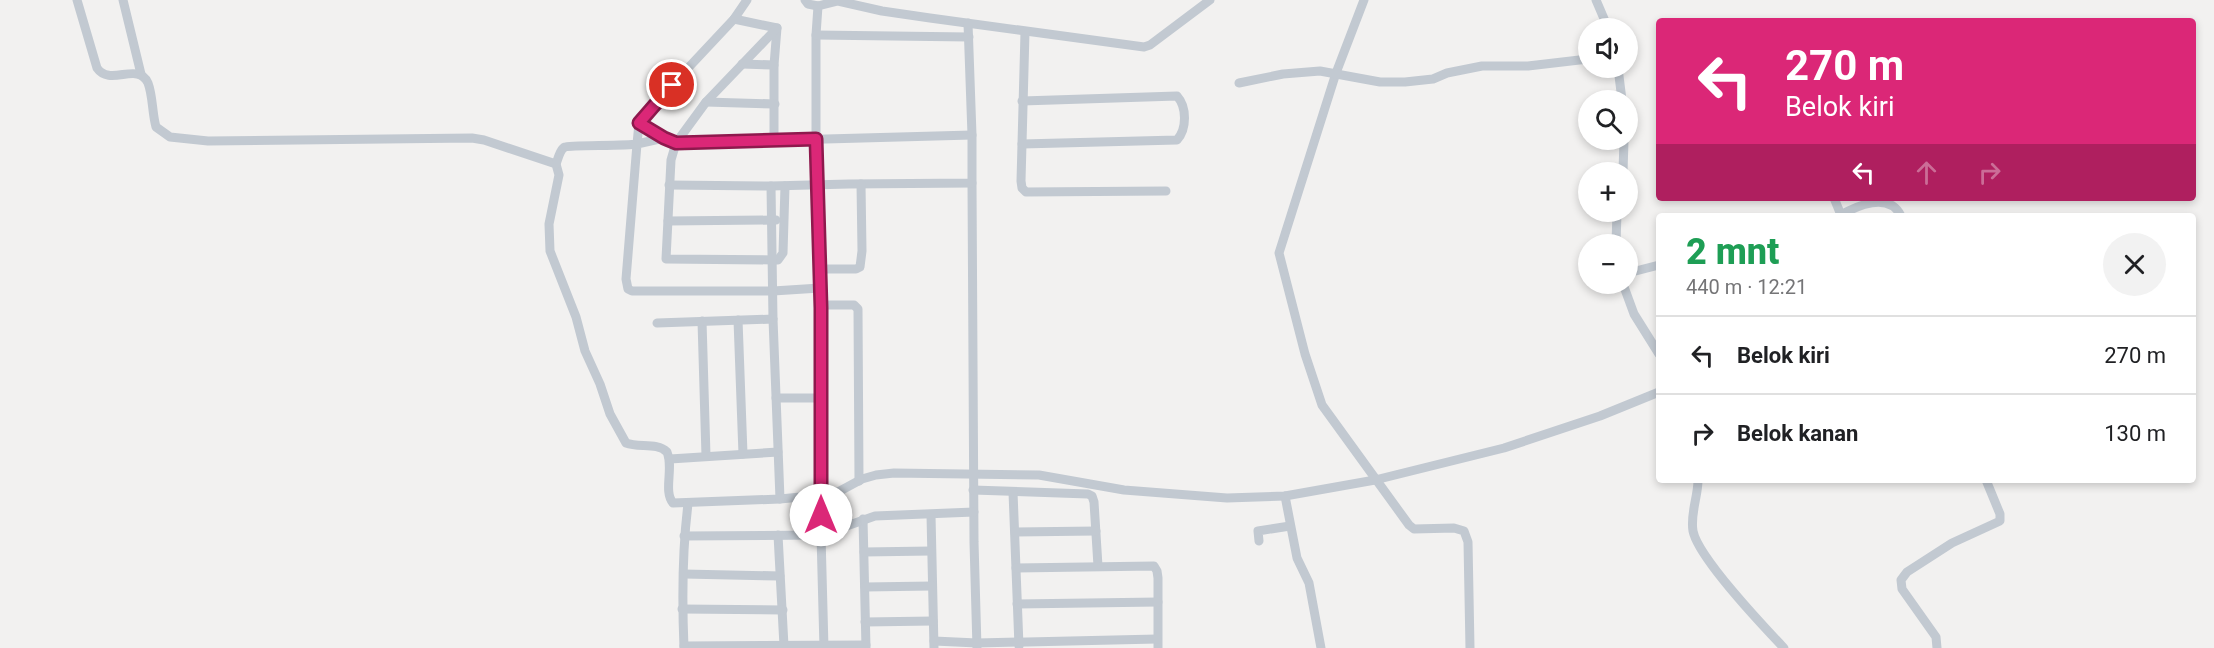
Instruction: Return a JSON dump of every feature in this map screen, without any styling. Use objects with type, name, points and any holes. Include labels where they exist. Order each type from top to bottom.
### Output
[{"type":"street","points":[[77,0],[101,73],[106,76],[141,74]]},
{"type":"street","points":[[123,0],[141,74],[148,85],[156,127],[170,137],[208,141],[472,138],[556,164]]},
{"type":"street","points":[[747,0],[734,19],[639,123],[626,279],[628,289],[632,291],[773,291],[820,288]]},
{"type":"street","points":[[805,0],[808,4],[818,6],[838,1],[882,11],[1144,47],[1150,45],[1210,0]]},
{"type":"street","points":[[1364,0],[1336,73],[1279,253],[1305,354],[1322,405],[1375,480],[1414,529],[1454,528],[1464,531],[1468,542],[1470,648]]},
{"type":"street","points":[[1596,0],[1604,18]]},
{"type":"street","points":[[818,6],[816,139],[824,647]]},
{"type":"street","points":[[734,19],[777,28]]},
{"type":"street","points":[[968,23],[972,135],[973,490],[977,645]]},
{"type":"street","points":[[777,28],[706,102],[676,143],[671,160],[665,257],[667,260],[778,260],[782,256],[785,186]]},
{"type":"street","points":[[774,141],[774,64],[777,28]]},
{"type":"street","points":[[1024,32],[1022,188],[1026,192],[1166,192]]},
{"type":"street","points":[[816,35],[969,37]]},
{"type":"street","points":[[1239,83],[1298,72],[1320,71],[1380,82],[1405,82],[1433,79],[1447,73],[1482,66],[1528,66],[1578,60]]},
{"type":"street","points":[[742,64],[774,64]]},
{"type":"street","points":[[1022,101],[1177,96],[1180,99],[1184,117],[1184,129],[1177,140],[1022,144]]},
{"type":"street","points":[[706,102],[775,104]]},
{"type":"street","points":[[639,123],[676,143],[972,135]]},
{"type":"street","points":[[664,138],[637,144],[602,147],[568,146],[562,149],[556,164],[559,175],[549,224],[549,243],[555,266],[576,317],[585,351],[623,441],[637,446],[664,448],[670,459],[669,496],[681,503],[821,495],[838,492],[858,481],[879,474],[1038,475],[1125,490],[1227,498],[1285,496],[1375,480],[1504,448],[1600,416],[1656,393]]},
{"type":"street","points":[[669,185],[972,183]]},
{"type":"street","points":[[819,269],[856,269],[860,267],[862,251],[861,184]]},
{"type":"street","points":[[771,186],[770,220],[780,499]]},
{"type":"street","points":[[1844,213],[1857,206],[1879,202],[1895,207],[1899,213]]},
{"type":"street","points":[[668,221],[784,220]]},
{"type":"street","points":[[1638,270],[1656,266]]},
{"type":"street","points":[[1627,294],[1634,314],[1656,349]]},
{"type":"street","points":[[820,305],[851,305],[858,309],[858,481]]},
{"type":"street","points":[[657,323],[773,319]]},
{"type":"street","points":[[738,320],[743,454]]},
{"type":"street","points":[[702,321],[706,456]]},
{"type":"street","points":[[776,398],[821,398]]},
{"type":"street","points":[[670,459],[778,452]]},
{"type":"street","points":[[1698,483],[1692,529],[1698,545],[1712,566],[1784,648]]},
{"type":"street","points":[[1937,648],[1936,637],[1902,588],[1901,580],[1907,572],[1952,543],[2000,521],[2000,514],[1987,483]]},
{"type":"street","points":[[973,490],[1092,496],[1098,566]]},
{"type":"street","points":[[1013,492],[1019,645]]},
{"type":"street","points":[[1285,496],[1298,561],[1309,583],[1321,648]]},
{"type":"street","points":[[681,503],[684,536],[682,609],[684,647],[866,647],[863,519]]},
{"type":"street","points":[[684,536],[821,535],[875,516],[974,512]]},
{"type":"street","points":[[931,515],[934,645],[1158,643],[1158,578],[1154,566],[1016,568]]},
{"type":"street","points":[[1259,541],[1258,531],[1290,526]]},
{"type":"street","points":[[1015,532],[1096,531]]},
{"type":"street","points":[[778,535],[784,646]]},
{"type":"street","points":[[864,552],[931,551]]},
{"type":"street","points":[[684,574],[780,576]]},
{"type":"street","points":[[865,587],[932,586]]},
{"type":"street","points":[[1017,604],[1158,602]]},
{"type":"street","points":[[682,609],[783,610]]},
{"type":"street","points":[[865,622],[933,621]]},
{"type":"route","points":[[672,85],[639,123],[676,143],[816,139],[821,308],[821,515]]}]
